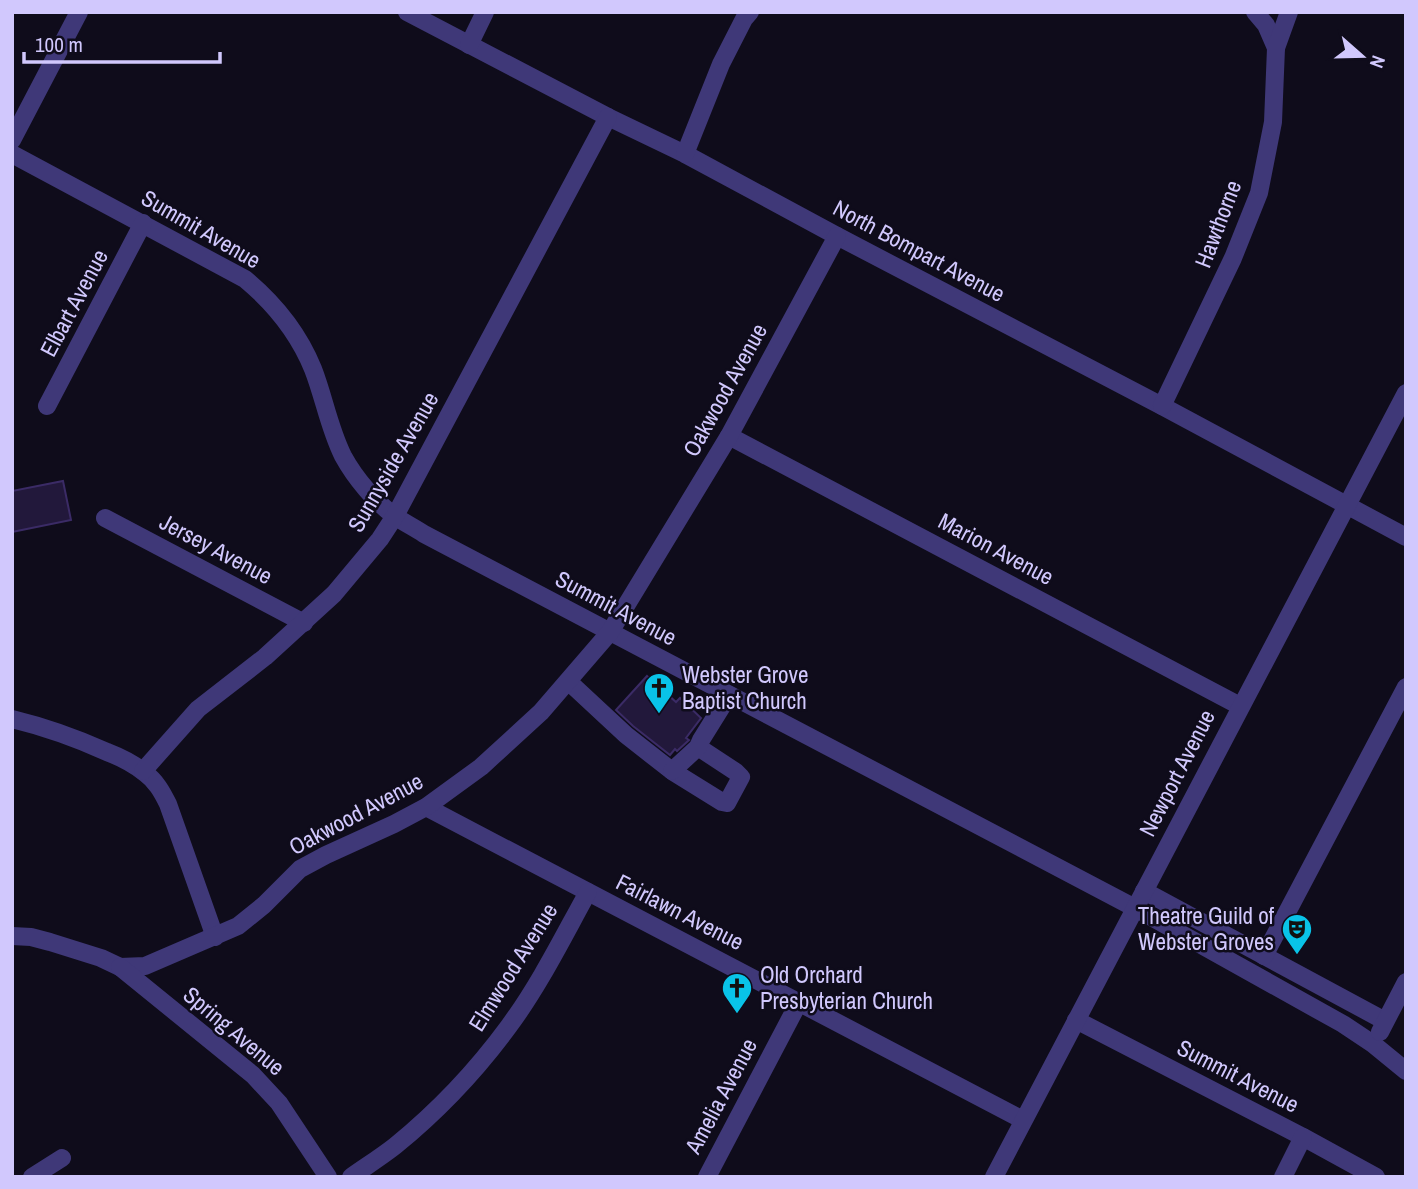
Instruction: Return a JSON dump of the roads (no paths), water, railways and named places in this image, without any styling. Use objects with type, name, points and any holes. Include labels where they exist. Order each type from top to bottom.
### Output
[{"type":"street","points":[[12,140],[79,12]]},
{"type":"street","name":"North Bompart Avenue","points":[[407,12],[685,154],[1406,537]]},
{"type":"street","points":[[469,45],[485,12]]},
{"type":"street","points":[[685,154],[721,64],[750,12]]},
{"type":"street","points":[[1255,12],[1266,25],[1276,48]]},
{"type":"street","points":[[1276,48],[1289,12]]},
{"type":"street","name":"Hawthorne","points":[[1162,406],[1233,258],[1259,193],[1273,122],[1276,48]]},
{"type":"street","name":"Sunnyside Avenue","points":[[144,771],[198,709],[265,657],[334,594],[380,539],[395,516],[608,117]]},
{"type":"street","name":"Summit Avenue","points":[[12,154],[245,279],[261,292],[292,328],[313,369],[333,433],[344,457],[361,483],[395,516],[424,534],[1135,908],[1343,1024],[1406,1071]]},
{"type":"street","name":"Elbart Avenue","points":[[47,406],[143,223]]},
{"type":"street","name":"Oakwood Avenue","points":[[120,967],[145,966],[238,926],[300,869],[426,807],[481,767],[541,712],[610,632],[729,436],[837,236]]},
{"type":"street","name":"Newport Avenue","points":[[993,1177],[1406,393]]},
{"type":"street","name":"Marion Avenue","points":[[729,436],[1240,706]]},
{"type":"street","name":"Jersey Avenue","points":[[105,518],[304,623]]},
{"type":"street","points":[[569,682],[626,735],[672,771],[727,803],[741,778],[698,747]]},
{"type":"street","points":[[1264,956],[1406,687]]},
{"type":"street","points":[[672,771],[698,747],[729,695]]},
{"type":"street","points":[[12,719],[62,733],[144,771],[163,792],[215,937]]},
{"type":"street","name":"Fairlawn Avenue","points":[[426,807],[1023,1120]]},
{"type":"street","points":[[1144,891],[1385,1021]]},
{"type":"street","name":"Elmwood Avenue","points":[[351,1177],[419,1125],[456,1090],[483,1059],[537,982],[588,892]]},
{"type":"street","points":[[12,936],[50,942],[120,967]]},
{"type":"street","name":"Spring Avenue","points":[[120,967],[260,1082],[279,1103],[328,1177]]},
{"type":"street","points":[[1373,1044],[1406,982]]},
{"type":"street","name":"Amelia Avenue","points":[[706,1177],[799,1002]]},
{"type":"street","name":"Summit Avenue","points":[[1076,1020],[1376,1177]]},
{"type":"street","points":[[1283,1177],[1303,1137]]},
{"type":"street","points":[[32,1177],[62,1158]]},
{"type":"place","name":"Webster Grove Baptist Church","points":[[659,715]]},
{"type":"place","name":"Theatre Guild of Webster Groves","points":[[1297,956]]},
{"type":"place","name":"Old Orchard Presbyterian Church","points":[[737,1015]]}]
